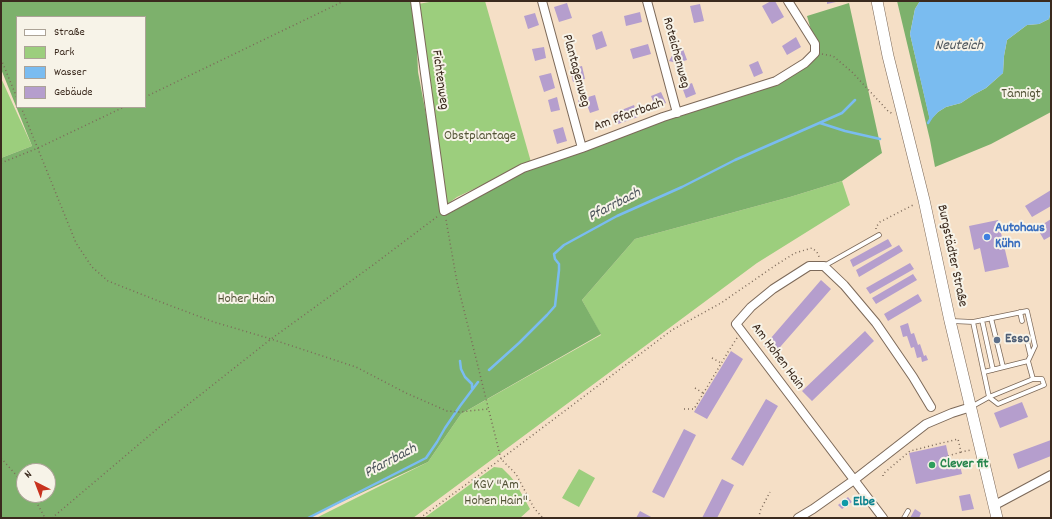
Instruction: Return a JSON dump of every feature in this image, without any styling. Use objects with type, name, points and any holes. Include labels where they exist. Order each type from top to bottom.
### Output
[{"type":"main road","name":"Burgstädter Straße","points":[[877,1],[888,56],[924,200],[950,321],[997,518]]},
{"type":"street","name":"Fichtenweg","points":[[415,1],[444,210]]},
{"type":"street","name":"Plantagenweg","points":[[542,1],[582,148]]},
{"type":"street","name":"Roteichenweg","points":[[647,1],[677,113]]},
{"type":"street","points":[[788,1],[815,48]]},
{"type":"street","name":"Am Pfarrbach","points":[[444,210],[523,168],[582,148],[663,117],[776,81],[805,63],[815,48]]},
{"type":"street","name":"Am Hohen Hain","points":[[824,266],[809,266],[773,289],[751,307],[736,324],[883,518]]},
{"type":"street","points":[[824,266],[844,285],[876,323],[913,377],[930,407]]},
{"type":"street","points":[[798,518],[854,480],[926,424],[971,407]]},
{"type":"street","points":[[995,505],[1051,475]]},
{"type":"lane","points":[[824,266],[879,235]]},
{"type":"lane","points":[[950,321],[973,322],[1027,311],[1035,346],[1028,361],[1033,379]]},
{"type":"lane","points":[[1020,312],[1022,321]]},
{"type":"lane","points":[[991,318],[1003,367]]},
{"type":"lane","points":[[982,320],[993,370]]},
{"type":"lane","points":[[971,407],[989,397],[1033,379],[1042,379],[1044,385],[998,404],[989,397],[973,322]]},
{"type":"lane","points":[[1026,337],[1030,355]]},
{"type":"lane","points":[[984,372],[1028,361]]},
{"type":"lane","points":[[904,518],[908,511]]},
{"type":"path","points":[[146,97],[344,1]]},
{"type":"path","points":[[815,48],[833,56],[852,72],[888,111],[904,120]]},
{"type":"path","points":[[1,60],[16,96]]},
{"type":"path","points":[[21,108],[76,243],[92,266],[108,281],[214,322],[356,367],[406,393],[447,410],[459,412],[488,408]]},
{"type":"path","points":[[1,163],[38,148],[122,108]]},
{"type":"path","points":[[879,235],[876,227],[880,222],[924,200]]},
{"type":"path","points":[[52,518],[157,429],[271,339],[373,265],[444,210],[457,282],[501,459],[516,474],[534,508],[543,518]]},
{"type":"path","points":[[420,518],[672,330],[721,303],[782,261],[795,253],[812,248],[817,252],[824,266]]},
{"type":"path","points":[[684,409],[694,409],[741,332]]},
{"type":"path","points":[[712,358],[721,363]]},
{"type":"path","points":[[695,388],[703,393]]},
{"type":"path","points":[[883,476],[883,474],[910,451],[958,440],[961,452]]},
{"type":"path","points":[[948,456],[965,451]]},
{"type":"path","points":[[1,458],[16,475]]},
{"type":"path","points":[[899,460],[900,465]]},
{"type":"path","points":[[759,518],[760,511],[770,492]]},
{"type":"path","points":[[37,503],[45,518]]},
{"type":"green space","name":"Hoher Hain","points":[[1,1],[415,1],[418,72],[444,210],[523,168],[776,81],[805,63],[815,44],[807,16],[849,3],[882,153],[842,181],[790,197],[635,239],[582,300],[601,334],[461,414],[428,462],[307,518],[1,518],[1,158],[32,146],[17,108],[146,108],[146,16],[16,16],[16,106],[1,69]]},
{"type":"green space","name":"Obstplantage","points":[[435,1],[485,1],[531,162],[457,197],[446,205],[418,4]]},
{"type":"green space","name":"Tännigt","points":[[897,1],[920,1],[915,9],[910,34],[930,120],[946,107],[961,103],[986,88],[1003,73],[1007,40],[1027,25],[1039,24],[1049,19],[1051,11],[1051,112],[991,144],[935,167]]},
{"type":"green space","points":[[1,78],[32,146],[1,158]]},
{"type":"green space","points":[[842,181],[850,205],[757,263],[413,518],[316,518],[428,462],[461,414],[601,335],[582,300],[635,239],[790,197]]},
{"type":"green space","name":"KGV \"Am Hohen Hain\"","points":[[494,467],[502,468],[510,476],[530,509],[520,518],[424,518]]},
{"type":"green space","points":[[579,469],[595,478],[579,507],[562,498]]},
{"type":"water","name":"Neuteich","points":[[920,1],[1051,1],[1051,11],[1049,19],[1039,24],[1027,25],[1007,40],[1003,73],[986,88],[961,103],[946,107],[938,112],[930,121],[910,34],[915,9]]},
{"type":"building","points":[[771,1],[775,1],[784,17],[772,24],[762,6]]},
{"type":"building","points":[[827,1],[836,1],[836,2],[827,4]]},
{"type":"building","points":[[567,3],[572,18],[559,22],[554,7]]},
{"type":"building","points":[[700,4],[704,21],[694,23],[690,6]]},
{"type":"building","points":[[640,12],[642,22],[626,26],[624,16]]},
{"type":"building","points":[[535,13],[539,25],[528,29],[524,16]]},
{"type":"building","points":[[602,31],[607,46],[596,50],[592,35]]},
{"type":"building","points":[[796,37],[801,47],[787,55],[782,46]]},
{"type":"building","points":[[648,44],[651,54],[633,59],[630,49]]},
{"type":"building","points":[[544,47],[546,58],[535,61],[532,49]]},
{"type":"building","points":[[683,49],[687,60],[677,63],[669,61],[674,52]]},
{"type":"building","points":[[758,61],[763,73],[754,77],[749,65]]},
{"type":"building","points":[[582,66],[585,79],[573,82],[570,69]]},
{"type":"building","points":[[551,73],[555,88],[544,92],[539,76]]},
{"type":"building","points":[[692,83],[696,94],[686,98],[682,87]]},
{"type":"building","points":[[661,92],[666,103],[656,108],[651,96]]},
{"type":"building","points":[[595,95],[599,110],[590,113],[587,105],[580,107],[578,100]]},
{"type":"building","points":[[557,97],[560,110],[551,112],[548,100]]},
{"type":"building","points":[[634,105],[638,117],[618,124],[614,113]]},
{"type":"building","points":[[563,127],[567,141],[557,144],[553,130]]},
{"type":"building","points":[[1051,190],[1051,206],[1032,217],[1025,206]]},
{"type":"building","points":[[1051,219],[1051,236],[1044,240],[1037,228]]},
{"type":"building","name":"Autohaus Kühn","points":[[998,220],[1009,267],[985,272],[980,248],[974,250],[969,226]]},
{"type":"building","points":[[888,239],[892,246],[853,267],[850,260]]},
{"type":"building","points":[[899,245],[903,251],[859,277],[856,270]]},
{"type":"building","points":[[910,263],[914,269],[870,294],[866,288]]},
{"type":"building","points":[[913,274],[917,280],[876,304],[872,298]]},
{"type":"building","points":[[821,280],[831,289],[774,354],[764,346]]},
{"type":"building","points":[[918,294],[922,301],[888,321],[884,314]]},
{"type":"building","points":[[908,323],[911,334],[914,333],[918,345],[920,344],[924,356],[926,355],[928,360],[922,362],[921,357],[917,358],[914,347],[911,348],[907,336],[903,337],[900,326]]},
{"type":"building","points":[[865,331],[874,341],[812,401],[802,391]]},
{"type":"building","points":[[731,351],[743,359],[707,419],[694,412]]},
{"type":"building","points":[[766,399],[778,406],[743,466],[731,459]]},
{"type":"building","points":[[1022,402],[1028,417],[1000,428],[994,413]]},
{"type":"building","points":[[684,429],[696,435],[664,498],[652,492]]},
{"type":"building","points":[[1051,440],[1051,456],[1018,469],[1013,454]]},
{"type":"building","points":[[946,445],[950,463],[959,461],[962,474],[916,484],[909,453]]},
{"type":"building","points":[[722,479],[734,485],[717,518],[702,518]]},
{"type":"building","points":[[970,494],[974,509],[962,511],[959,496]]},
{"type":"building","name":"Elbe","points":[[848,497],[852,502],[842,509],[838,505]]},
{"type":"building","points":[[915,509],[921,513],[919,518],[910,518]]},
{"type":"building","points":[[640,511],[653,518],[636,518]]},
{"type":"waterway","name":"Pfarrbach","points":[[489,370],[519,343],[555,306],[559,264],[555,259],[554,254],[564,245],[617,216],[682,187],[735,160],[842,113],[855,100]]},
{"type":"waterway","name":"Pfarrbach","points":[[928,123],[931,118]]},
{"type":"waterway","name":"Pfarrbach","points":[[820,123],[845,131],[880,139]]},
{"type":"waterway","points":[[460,361],[461,369],[465,377],[472,384],[472,388]]},
{"type":"waterway","name":"Pfarrbach","points":[[308,518],[426,458],[460,406],[478,382]]},
{"type":"place","name":"Autohaus Kühn","points":[[987,237]]},
{"type":"place","name":"Esso","points":[[997,340]]},
{"type":"place","name":"Clever fit","points":[[932,465]]},
{"type":"place","name":"Elbe","points":[[845,503]]}]
